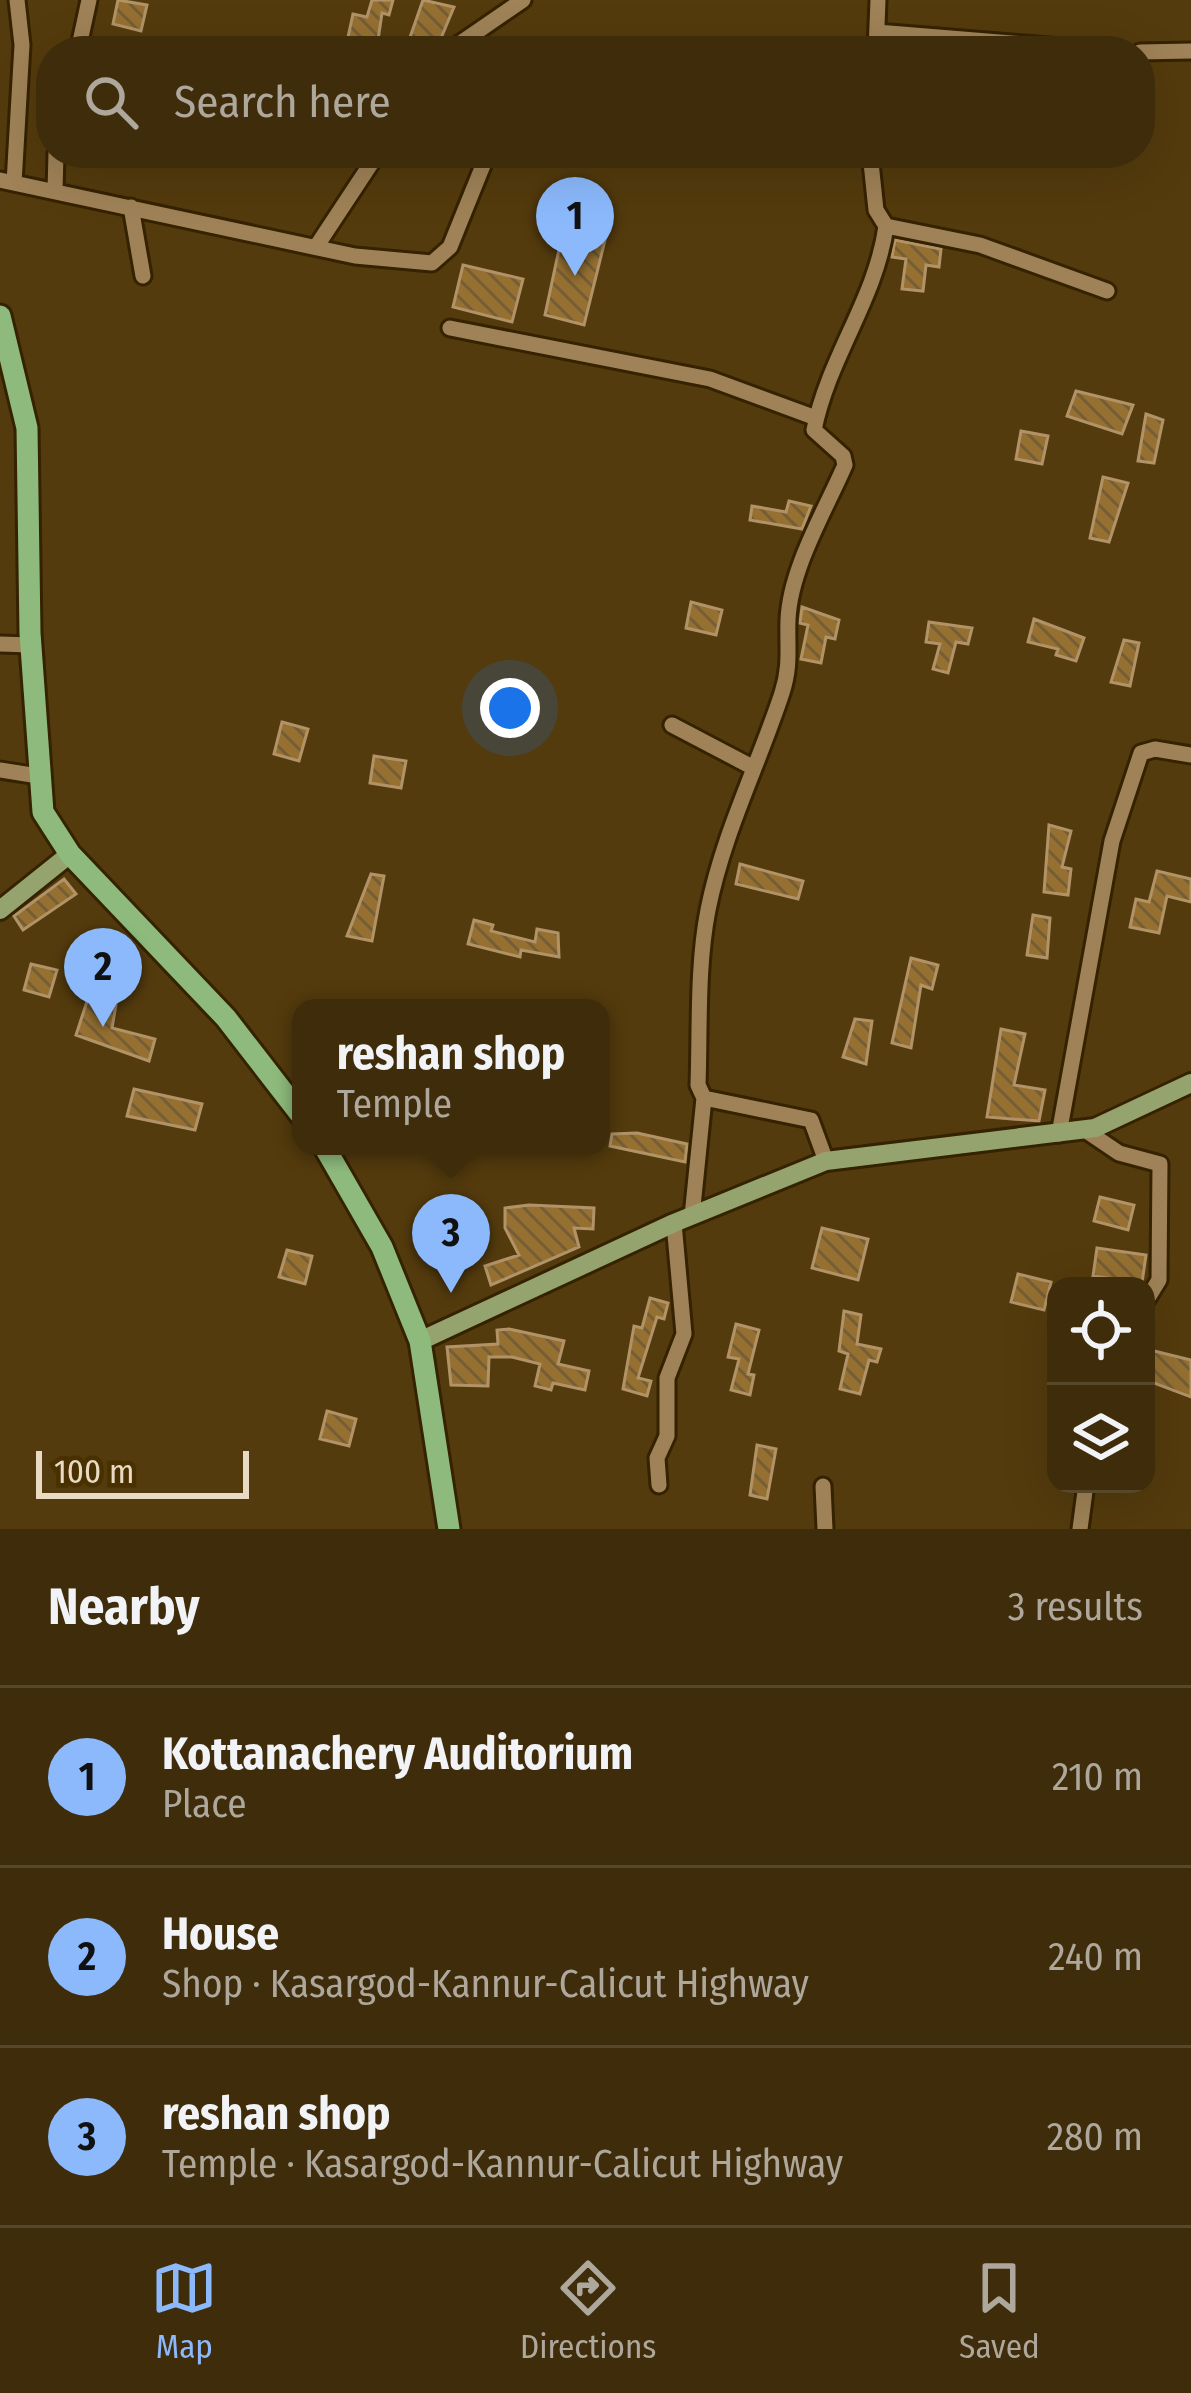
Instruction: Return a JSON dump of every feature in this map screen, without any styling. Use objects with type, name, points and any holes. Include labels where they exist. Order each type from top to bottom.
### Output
[{"type":"highway","points":[[0,316],[27,428],[31,645],[43,812],[70,854],[226,1018],[292,1103]]},
{"type":"highway","points":[[329,1155],[382,1247],[420,1341],[448,1529]]},
{"type":"main road","points":[[0,910],[70,854]]},
{"type":"main road","points":[[420,1341],[683,1219],[826,1161],[1085,1130],[1191,1083]]},
{"type":"street","points":[[17,0],[22,46],[7,181],[316,247],[432,263],[450,247],[482,168]]},
{"type":"street","points":[[81,36],[89,0]]},
{"type":"street","points":[[471,36],[523,0]]},
{"type":"street","points":[[878,0],[878,36]]},
{"type":"street","points":[[878,32],[927,36]]},
{"type":"street","points":[[1155,52],[1191,51]]},
{"type":"street","points":[[55,191],[56,168]]},
{"type":"street","points":[[316,247],[368,168]]},
{"type":"street","points":[[659,1484],[657,1459],[665,1450],[670,1406],[668,1378],[684,1334],[683,1219],[704,1098],[698,1084],[707,914],[792,652],[788,619],[801,574],[845,466],[843,456],[814,430],[823,385],[872,288],[886,226],[876,209],[872,168]]},
{"type":"street","points":[[131,207],[143,276]]},
{"type":"street","points":[[886,226],[980,245],[1107,291]]},
{"type":"street","points":[[450,328],[710,379],[816,418]]},
{"type":"street","points":[[0,644],[31,645]]},
{"type":"street","points":[[672,725],[752,767]]},
{"type":"street","points":[[1059,1134],[1112,841],[1141,753],[1156,749],[1191,755]]},
{"type":"street","points":[[0,770],[38,776]]},
{"type":"street","points":[[704,1098],[811,1120],[826,1161]]},
{"type":"street","points":[[1085,1130],[1119,1154],[1160,1164],[1159,1280],[1155,1286]]},
{"type":"street","points":[[823,1486],[825,1529]]},
{"type":"street","points":[[1080,1529],[1085,1493]]},
{"type":"building","points":[[118,0],[147,5],[141,31],[113,24]]},
{"type":"building","points":[[372,0],[393,0],[389,15],[382,13],[379,36],[348,36],[353,14],[367,17]]},
{"type":"building","points":[[423,0],[454,7],[442,36],[410,36]]},
{"type":"building","points":[[564,226],[606,236],[584,325],[545,315]]},
{"type":"building","points":[[895,240],[941,249],[939,267],[926,265],[923,291],[902,289],[906,259],[892,257]]},
{"type":"building","points":[[463,265],[523,279],[512,322],[453,307]]},
{"type":"building","points":[[1076,391],[1133,405],[1122,434],[1067,416]]},
{"type":"building","points":[[1146,414],[1163,420],[1154,463],[1138,461]]},
{"type":"building","points":[[1021,431],[1048,436],[1042,464],[1016,459]]},
{"type":"building","points":[[1103,477],[1128,483],[1109,542],[1090,538]]},
{"type":"building","points":[[789,501],[811,506],[802,529],[750,520],[752,506],[786,512]]},
{"type":"building","points":[[691,602],[722,610],[716,635],[686,628]]},
{"type":"building","points":[[802,607],[839,620],[835,639],[826,637],[821,663],[801,659],[808,625],[800,623]]},
{"type":"building","points":[[1034,619],[1084,638],[1076,661],[1056,655],[1058,649],[1028,642]]},
{"type":"building","points":[[929,622],[972,628],[968,644],[956,642],[948,673],[933,669],[940,644],[926,642]]},
{"type":"building","points":[[1124,640],[1139,643],[1130,686],[1111,682]]},
{"type":"building","points":[[282,722],[308,729],[299,761],[274,754]]},
{"type":"building","points":[[374,756],[406,761],[401,788],[370,783]]},
{"type":"building","points":[[1049,825],[1071,831],[1062,867],[1071,869],[1068,895],[1044,892]]},
{"type":"building","points":[[740,864],[803,881],[798,899],[736,884]]},
{"type":"building","points":[[1157,871],[1191,879],[1191,902],[1167,896],[1159,933],[1130,927],[1136,899],[1149,902]]},
{"type":"building","points":[[371,874],[384,876],[372,941],[347,936]]},
{"type":"building","points":[[64,879],[76,894],[23,930],[14,916]]},
{"type":"building","points":[[1033,915],[1050,918],[1047,958],[1027,955]]},
{"type":"building","points":[[474,920],[493,925],[491,931],[535,942],[537,929],[558,933],[559,957],[521,950],[520,957],[468,944]]},
{"type":"building","points":[[911,958],[938,965],[932,989],[921,985],[911,1048],[892,1043]]},
{"type":"building","points":[[31,964],[57,970],[49,997],[24,990]]},
{"type":"building","points":[[92,986],[118,993],[112,1028],[155,1039],[149,1061],[76,1035]]},
{"type":"building","points":[[855,1019],[872,1021],[866,1064],[843,1057]]},
{"type":"building","points":[[1001,1029],[1025,1034],[1014,1085],[1045,1090],[1039,1121],[987,1117]]},
{"type":"building","points":[[134,1089],[202,1104],[195,1130],[127,1116]]},
{"type":"building","points":[[637,1133],[687,1144],[685,1162],[610,1146],[612,1134]]},
{"type":"building","points":[[1100,1197],[1134,1205],[1128,1230],[1094,1221]]},
{"type":"building","points":[[505,1208],[594,1208],[593,1229],[574,1228],[579,1247],[491,1285],[485,1266],[519,1255],[505,1228]]},
{"type":"building","points":[[822,1228],[868,1239],[858,1280],[812,1268]]},
{"type":"building","points":[[1097,1248],[1146,1255],[1143,1277],[1093,1276]]},
{"type":"building","points":[[287,1250],[312,1256],[305,1284],[279,1277]]},
{"type":"building","points":[[1018,1274],[1047,1281],[1044,1310],[1011,1302]]},
{"type":"building","points":[[650,1298],[668,1303],[664,1319],[657,1317],[638,1378],[651,1381],[647,1396],[623,1389],[634,1326],[642,1328]]},
{"type":"building","points":[[844,1311],[861,1315],[857,1344],[881,1349],[877,1362],[869,1360],[860,1394],[840,1389],[848,1354],[839,1351]]},
{"type":"building","points":[[736,1324],[759,1330],[748,1374],[754,1375],[750,1395],[731,1390],[739,1359],[728,1357]]},
{"type":"building","points":[[497,1330],[564,1341],[558,1364],[589,1371],[585,1390],[553,1383],[551,1390],[535,1386],[540,1364],[512,1357],[489,1357],[488,1386],[451,1385],[447,1347],[498,1344]]},
{"type":"building","points":[[1155,1351],[1191,1360],[1191,1397],[1155,1383]]},
{"type":"building","points":[[327,1411],[356,1419],[349,1446],[320,1439]]},
{"type":"building","points":[[757,1445],[776,1449],[767,1499],[750,1495]]},
{"type":"place","name":"Kottanachery Auditorium","points":[[575,276]]},
{"type":"place","name":"House","points":[[103,1027]]},
{"type":"place","name":"reshan shop","points":[[451,1293]]}]
